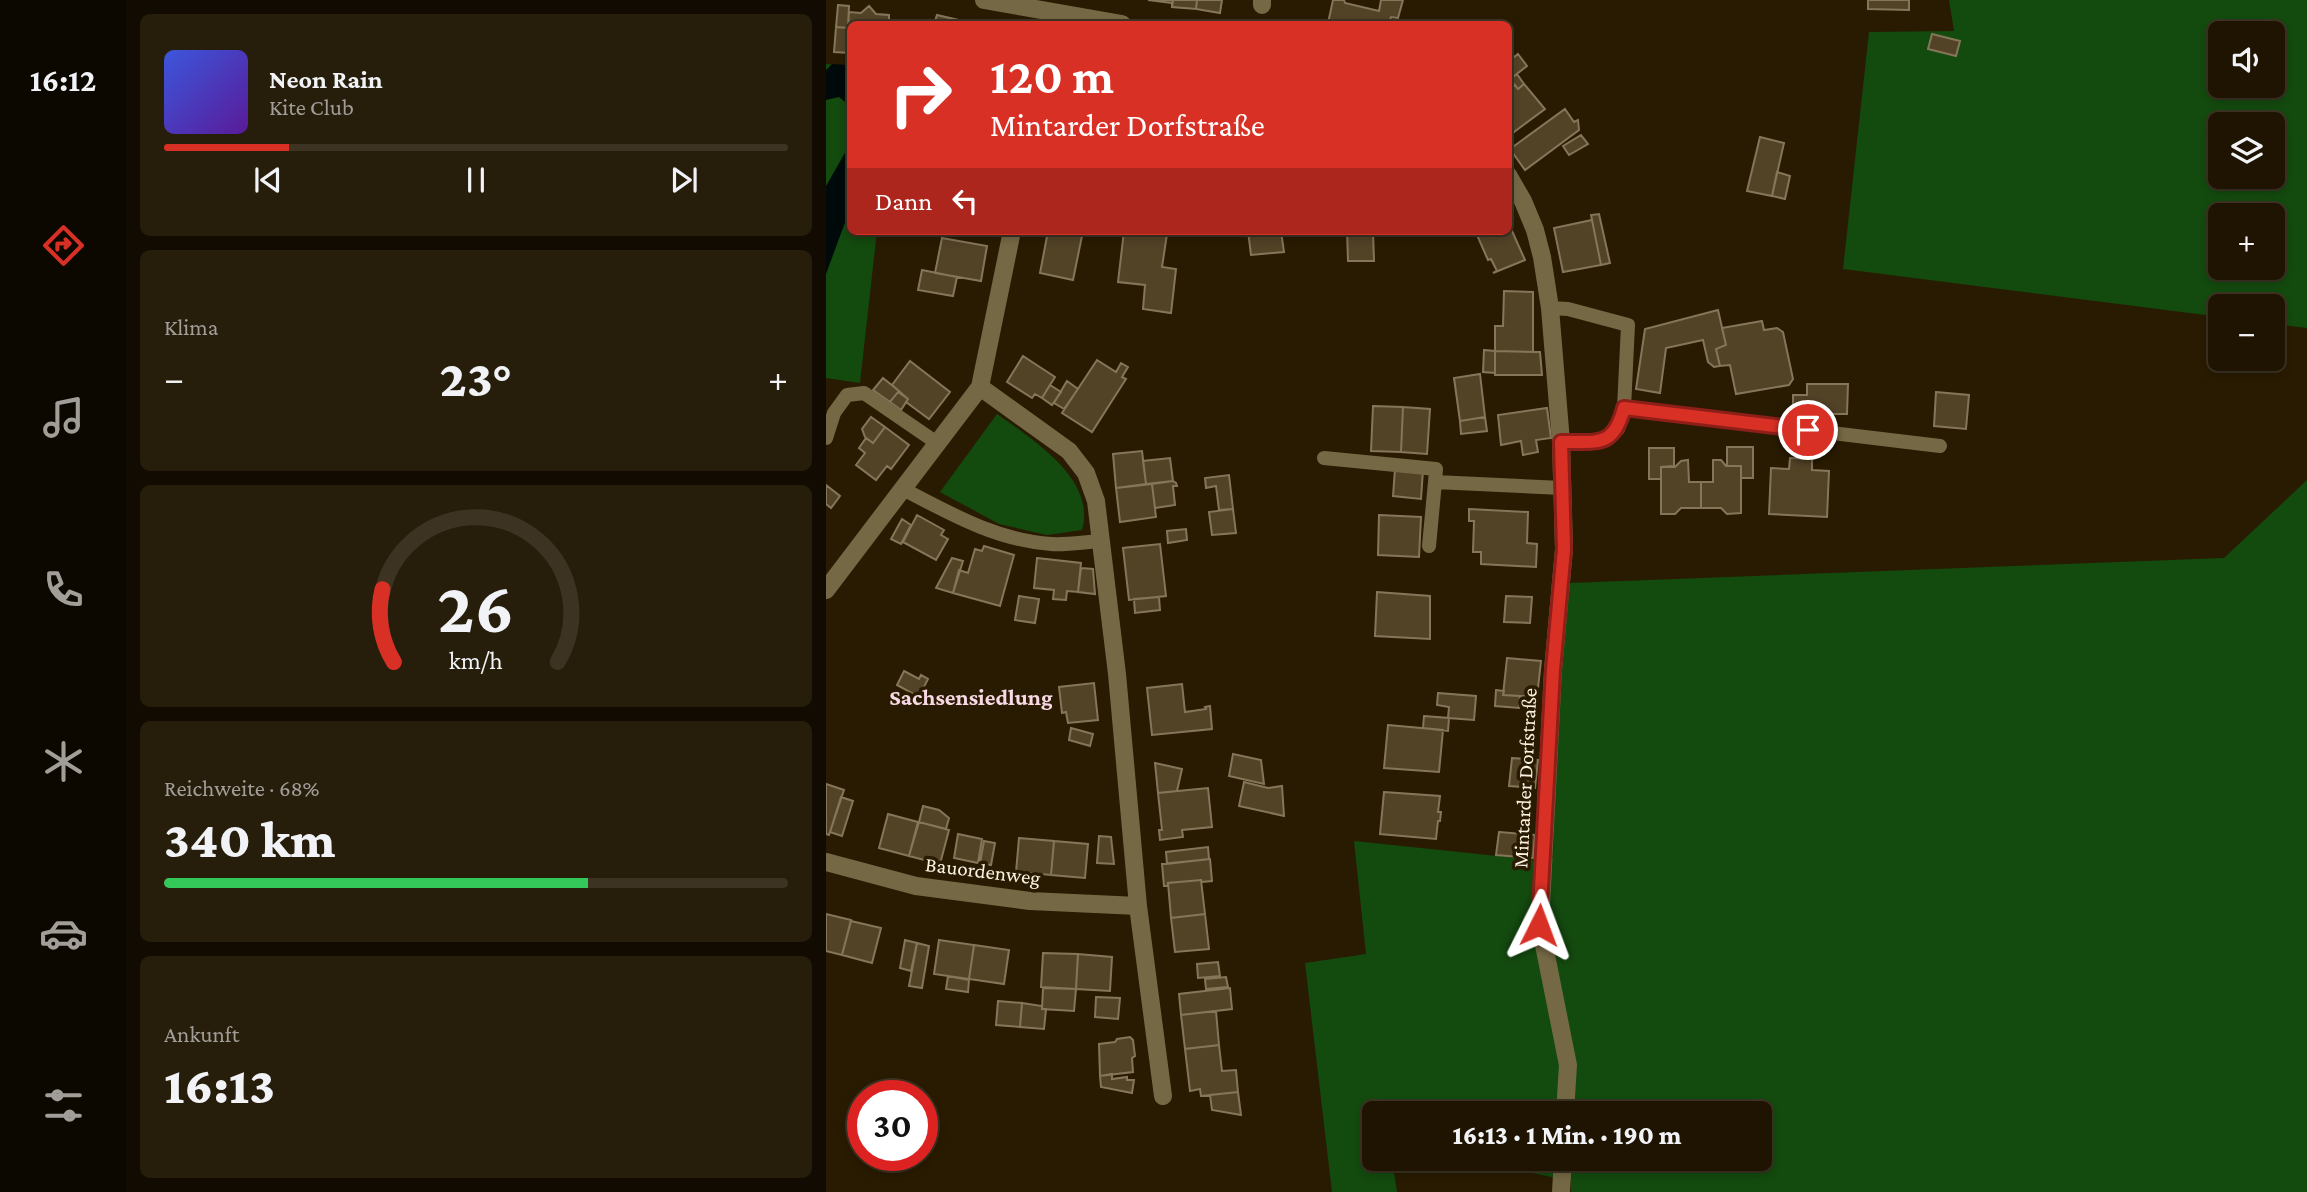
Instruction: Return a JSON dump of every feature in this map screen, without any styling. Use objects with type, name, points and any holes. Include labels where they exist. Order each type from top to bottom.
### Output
[{"type":"street","points":[[984,0],[1054,18],[1088,21]]},
{"type":"street","name":"Mintarder Dorfstraße","points":[[1512,182],[1535,230],[1550,308],[1561,442],[1564,549],[1553,670],[1539,925],[1568,1065],[1566,1101]]},
{"type":"street","points":[[826,590],[981,387],[1011,235]]},
{"type":"street","points":[[981,387],[1069,451],[1086,473],[1096,501],[1117,674],[1138,906],[1163,1096]]},
{"type":"street","name":"Bauordenweg","points":[[826,862],[929,888],[1030,901],[1138,906]]},
{"type":"street","points":[[1561,1192],[1562,1171]]},
{"type":"lane","points":[[1550,308],[1578,311],[1628,326],[1624,408],[1618,429],[1603,441],[1561,442]]},
{"type":"lane","points":[[826,438],[834,412],[847,395],[864,393],[937,443]]},
{"type":"lane","points":[[1624,408],[1940,446]]},
{"type":"lane","points":[[1324,458],[1436,469],[1429,546]]},
{"type":"lane","points":[[1435,482],[1562,488]]},
{"type":"lane","points":[[903,489],[967,523],[1003,537],[1052,544],[1100,541]]},
{"type":"green space","points":[[1949,0],[2307,0],[2307,328],[2285,325],[2285,294],[2208,294],[2208,315],[1843,269],[1869,32],[1954,31]]},
{"type":"green space","points":[[826,64],[847,66],[847,235],[877,235],[860,383],[826,378]]},
{"type":"green space","points":[[997,414],[1043,448],[1071,477],[1080,494],[1084,511],[1082,530],[1047,535],[999,524],[940,492]]},
{"type":"green space","points":[[2307,480],[2307,1192],[1571,1192],[1571,1181],[1522,1171],[1772,1171],[1772,1101],[1362,1101],[1362,1171],[1394,1171],[1397,1192],[1332,1192],[1305,963],[1366,954],[1354,841],[1536,860],[1553,858],[1558,684],[1570,583],[2224,558]]},
{"type":"shaded area","points":[[832,64],[847,65],[847,104],[839,97],[826,100],[826,70]]},
{"type":"shaded area","points":[[847,149],[847,217],[826,274],[826,186]]},
{"type":"building","points":[[1148,0],[1173,0],[1172,7],[1172,3]]},
{"type":"building","points":[[1173,0],[1197,0],[1196,9],[1172,7]]},
{"type":"building","points":[[1197,0],[1222,0],[1220,13],[1196,9]]},
{"type":"building","points":[[1333,0],[1344,0],[1345,3],[1379,11],[1381,0],[1403,0],[1398,18],[1391,17],[1390,21],[1328,21]]},
{"type":"building","points":[[1868,0],[1909,0],[1909,10],[1868,9]]},
{"type":"building","points":[[838,5],[849,6],[847,28],[836,27]]},
{"type":"building","points":[[869,6],[876,14],[889,15],[889,21],[848,21],[849,12],[861,13]]},
{"type":"building","points":[[937,15],[963,21],[935,21]]},
{"type":"building","points":[[836,27],[847,28],[847,53],[834,52]]},
{"type":"building","points":[[1932,34],[1960,41],[1956,56],[1928,49]]},
{"type":"building","points":[[1518,54],[1527,66],[1512,78],[1512,59]]},
{"type":"building","points":[[1517,74],[1524,84],[1518,89],[1512,78]]},
{"type":"building","points":[[1524,84],[1545,109],[1512,134],[1512,87],[1515,85],[1518,89]]},
{"type":"building","points":[[1565,109],[1574,122],[1578,120],[1579,130],[1525,170],[1512,152],[1512,148]]},
{"type":"building","points":[[1581,135],[1588,144],[1569,155],[1563,146]]},
{"type":"building","points":[[1760,137],[1784,143],[1772,196],[1747,191]]},
{"type":"building","points":[[1777,172],[1790,176],[1785,199],[1772,196]]},
{"type":"building","points":[[1599,214],[1610,263],[1601,265],[1591,215]]},
{"type":"building","points":[[1592,220],[1601,265],[1563,272],[1554,228]]},
{"type":"building","points":[[1512,231],[1525,260],[1493,273],[1497,271],[1491,259],[1488,260],[1477,235],[1512,235]]},
{"type":"building","points":[[1047,235],[1082,235],[1073,280],[1040,273]]},
{"type":"building","points":[[1124,235],[1167,235],[1162,267],[1176,269],[1171,313],[1143,309],[1145,285],[1118,282]]},
{"type":"building","points":[[1248,235],[1282,235],[1284,252],[1251,255]]},
{"type":"building","points":[[1347,235],[1373,235],[1374,261],[1348,261]]},
{"type":"building","points":[[942,238],[987,246],[981,281],[935,273]]},
{"type":"building","points":[[922,270],[957,277],[953,296],[918,290]]},
{"type":"building","points":[[1504,291],[1533,292],[1533,352],[1495,351],[1495,326],[1503,326]]},
{"type":"building","points":[[1718,310],[1726,345],[1716,349],[1720,366],[1714,367],[1708,362],[1703,340],[1666,348],[1660,393],[1636,389],[1645,329]]},
{"type":"building","points":[[1762,321],[1764,330],[1777,328],[1783,332],[1793,379],[1789,385],[1736,394],[1730,365],[1720,366],[1716,349],[1726,345],[1722,328]]},
{"type":"building","points":[[1484,350],[1495,351],[1495,373],[1483,372]]},
{"type":"building","points":[[1495,351],[1540,352],[1542,375],[1495,375]]},
{"type":"building","points":[[1023,356],[1055,377],[1042,398],[1035,394],[1032,398],[1007,382]]},
{"type":"building","points":[[1097,360],[1116,372],[1121,363],[1128,367],[1122,377],[1126,379],[1092,432],[1062,413]]},
{"type":"building","points":[[910,361],[950,392],[929,419],[906,402],[908,399],[892,385]]},
{"type":"building","points":[[1480,374],[1485,417],[1460,421],[1454,378]]},
{"type":"building","points":[[883,378],[899,391],[890,402],[873,390]]},
{"type":"building","points":[[1067,381],[1078,389],[1064,409],[1054,403]]},
{"type":"building","points":[[1807,384],[1848,384],[1847,414],[1793,414],[1793,395],[1807,395]]},
{"type":"building","points":[[1050,385],[1061,392],[1052,405],[1042,398]]},
{"type":"building","points":[[898,392],[908,399],[901,410],[890,402]]},
{"type":"building","points":[[1936,392],[1969,395],[1966,429],[1934,426]]},
{"type":"building","points":[[1373,406],[1403,407],[1401,452],[1371,451]]},
{"type":"building","points":[[1403,407],[1430,409],[1427,454],[1401,452]]},
{"type":"building","points":[[1547,408],[1551,438],[1536,440],[1538,452],[1523,455],[1521,441],[1501,445],[1498,415]]},
{"type":"building","points":[[871,417],[885,427],[873,443],[865,437],[862,429]]},
{"type":"building","points":[[1485,417],[1487,431],[1461,434],[1460,421]]},
{"type":"building","points":[[885,427],[909,445],[891,469],[887,466],[876,480],[856,465],[865,453],[859,448],[866,438],[873,443]]},
{"type":"building","points":[[1727,447],[1753,447],[1753,478],[1741,478],[1741,466],[1727,466]]},
{"type":"building","points":[[1649,448],[1674,448],[1674,466],[1661,467],[1661,479],[1649,479]]},
{"type":"building","points":[[1142,451],[1146,484],[1116,488],[1113,454]]},
{"type":"building","points":[[1170,458],[1173,481],[1146,484],[1143,461]]},
{"type":"building","points":[[1790,458],[1812,459],[1812,470],[1829,471],[1827,517],[1769,514],[1771,468],[1789,469]]},
{"type":"building","points":[[1688,460],[1689,482],[1701,482],[1701,508],[1681,508],[1675,514],[1661,514],[1661,467],[1675,467],[1681,461]]},
{"type":"building","points":[[1713,460],[1721,460],[1726,466],[1741,466],[1741,513],[1727,514],[1721,508],[1701,508],[1701,482],[1713,482]]},
{"type":"building","points":[[1395,469],[1423,470],[1421,499],[1393,496]]},
{"type":"building","points":[[1229,475],[1233,509],[1219,510],[1216,486],[1206,488],[1205,478]]},
{"type":"building","points":[[1173,481],[1177,486],[1173,486],[1175,505],[1155,508],[1152,484]]},
{"type":"building","points":[[1152,484],[1156,517],[1120,522],[1116,488]]},
{"type":"building","points":[[826,485],[840,496],[831,508],[826,504]]},
{"type":"building","points":[[1233,509],[1236,533],[1212,535],[1209,512]]},
{"type":"building","points":[[1469,509],[1528,512],[1527,543],[1537,544],[1536,567],[1481,564],[1481,552],[1473,552],[1474,521],[1469,521]]},
{"type":"building","points":[[917,515],[944,530],[941,535],[948,539],[936,560],[903,542]]},
{"type":"building","points":[[1379,515],[1421,517],[1419,557],[1378,555]]},
{"type":"building","points":[[902,519],[911,525],[901,544],[891,539]]},
{"type":"building","points":[[1186,529],[1187,540],[1168,543],[1167,531]]},
{"type":"building","points":[[1160,544],[1166,596],[1129,600],[1123,548]]},
{"type":"building","points":[[984,546],[1014,555],[1000,606],[953,593],[959,570],[968,573],[975,549],[982,551]]},
{"type":"building","points":[[952,558],[963,561],[953,593],[936,588]]},
{"type":"building","points":[[1037,558],[1081,563],[1078,592],[1067,591],[1066,600],[1053,599],[1054,590],[1034,588]]},
{"type":"building","points":[[1081,568],[1093,569],[1095,594],[1078,592]]},
{"type":"building","points":[[1377,592],[1430,596],[1430,639],[1375,636]]},
{"type":"building","points":[[1019,596],[1039,599],[1035,623],[1015,620]]},
{"type":"building","points":[[1506,596],[1532,597],[1530,623],[1504,622]]},
{"type":"building","points":[[1159,597],[1160,610],[1135,613],[1134,599]]},
{"type":"building","points":[[1507,658],[1541,661],[1537,697],[1503,695]]},
{"type":"building","points":[[904,671],[919,679],[921,675],[928,679],[919,697],[897,685]]},
{"type":"building","points":[[1094,683],[1098,720],[1068,723],[1066,712],[1062,713],[1059,687]]},
{"type":"building","points":[[1182,684],[1185,712],[1210,706],[1212,729],[1152,735],[1147,688]]},
{"type":"building","points":[[1496,690],[1504,691],[1503,695],[1520,696],[1519,708],[1495,706]]},
{"type":"building","points":[[1438,693],[1476,696],[1474,720],[1448,718],[1449,707],[1437,705]]},
{"type":"building","points":[[1424,716],[1449,718],[1448,731],[1423,728]]},
{"type":"building","points":[[1388,725],[1443,730],[1439,772],[1384,768]]},
{"type":"building","points":[[1071,728],[1093,734],[1090,746],[1069,740]]},
{"type":"building","points":[[1233,754],[1261,760],[1264,784],[1229,776]]},
{"type":"building","points":[[1512,758],[1538,760],[1535,788],[1509,786]]},
{"type":"building","points":[[1155,763],[1182,769],[1177,791],[1158,793]]},
{"type":"building","points":[[1244,782],[1268,788],[1282,786],[1284,816],[1239,806]]},
{"type":"building","points":[[826,784],[844,790],[829,835],[826,834]]},
{"type":"building","points":[[1208,788],[1212,827],[1182,830],[1183,837],[1160,840],[1159,830],[1162,830],[1158,793]]},
{"type":"building","points":[[1384,792],[1440,796],[1438,812],[1441,812],[1436,839],[1380,834]]},
{"type":"building","points":[[841,797],[853,801],[842,836],[830,832]]},
{"type":"building","points":[[923,806],[939,810],[949,818],[946,829],[919,822]]},
{"type":"building","points":[[888,814],[918,822],[909,856],[879,848]]},
{"type":"building","points":[[919,822],[949,830],[940,864],[909,856]]},
{"type":"building","points":[[1499,832],[1535,835],[1533,858],[1496,855]]},
{"type":"building","points":[[958,834],[982,839],[978,863],[954,858]]},
{"type":"building","points":[[1099,836],[1111,837],[1114,864],[1097,863]]},
{"type":"building","points":[[1019,838],[1054,841],[1051,875],[1016,872]]},
{"type":"building","points":[[984,841],[995,843],[991,865],[980,863]]},
{"type":"building","points":[[1054,841],[1088,844],[1085,878],[1051,875]]},
{"type":"building","points":[[1208,847],[1209,859],[1167,864],[1166,852]]},
{"type":"building","points":[[1210,859],[1212,881],[1168,883],[1168,886],[1164,886],[1162,864]]},
{"type":"building","points":[[1201,880],[1205,914],[1171,918],[1168,883]]},
{"type":"building","points":[[826,914],[851,920],[842,955],[826,951]]},
{"type":"building","points":[[1205,914],[1209,949],[1175,952],[1171,918]]},
{"type":"building","points":[[851,921],[881,928],[872,963],[842,955]]},
{"type":"building","points":[[905,940],[917,943],[911,971],[900,968]]},
{"type":"building","points":[[939,940],[974,945],[969,979],[934,974]]},
{"type":"building","points":[[917,943],[929,946],[922,988],[909,986]]},
{"type":"building","points":[[974,945],[1009,950],[1004,984],[969,979]]},
{"type":"building","points":[[1043,953],[1078,954],[1076,989],[1041,987]]},
{"type":"building","points":[[1078,954],[1112,957],[1110,991],[1076,989]]},
{"type":"building","points":[[1218,962],[1220,976],[1198,978],[1197,964]]},
{"type":"building","points":[[948,976],[969,980],[968,992],[946,989]]},
{"type":"building","points":[[1226,977],[1228,987],[1206,989],[1205,979]]},
{"type":"building","points":[[1043,988],[1076,989],[1074,1011],[1042,1009]]},
{"type":"building","points":[[1230,988],[1232,1009],[1181,1015],[1179,994]]},
{"type":"building","points":[[1096,997],[1120,998],[1118,1019],[1095,1017]]},
{"type":"building","points":[[998,1001],[1022,1003],[1020,1027],[996,1025]]},
{"type":"building","points":[[1022,1003],[1046,1009],[1044,1029],[1020,1027]]},
{"type":"building","points":[[1216,1011],[1219,1045],[1185,1049],[1181,1015]]},
{"type":"building","points":[[1130,1037],[1133,1040],[1135,1056],[1132,1058],[1133,1072],[1100,1076],[1099,1044]]},
{"type":"building","points":[[1219,1045],[1222,1071],[1236,1070],[1238,1092],[1201,1096],[1200,1089],[1190,1091],[1185,1049]]},
{"type":"building","points":[[1112,1074],[1112,1079],[1127,1077],[1127,1080],[1134,1080],[1132,1093],[1101,1087],[1100,1076]]},
{"type":"building","points":[[1238,1092],[1241,1115],[1212,1110],[1210,1095]]},
{"type":"district","name":"Sachsensiedlung","points":[[971,697]]},
{"type":"route","points":[[1539,925],[1553,670],[1564,549],[1561,442],[1603,441],[1618,429],[1624,408],[1808,430]]}]
